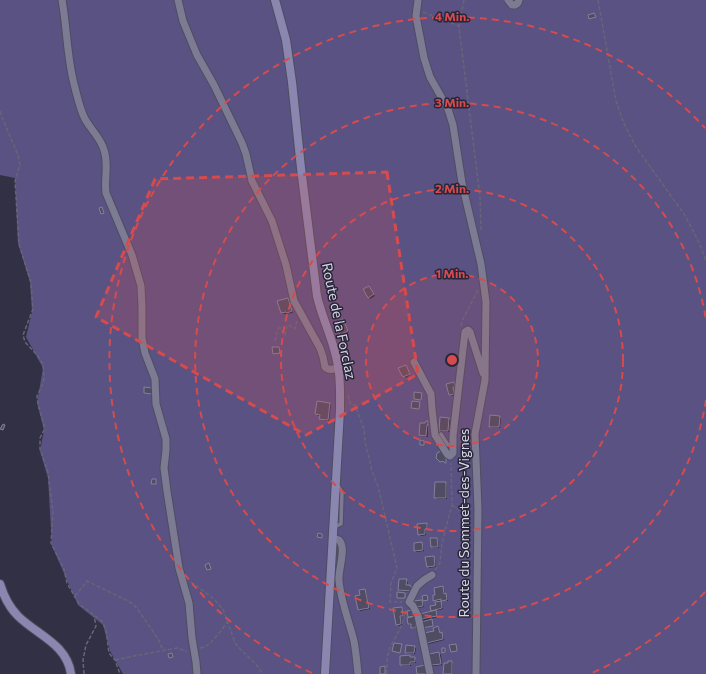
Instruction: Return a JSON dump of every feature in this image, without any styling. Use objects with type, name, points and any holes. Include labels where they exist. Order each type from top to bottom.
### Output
[{"type":"main road","name":"Route de la Forclaz","points":[[275,0],[286,40],[292,82],[317,296],[320,310],[336,356],[340,383],[336,484],[324,674]]},
{"type":"main road","points":[[0,584],[8,603],[17,615],[50,640],[60,650],[68,662],[71,674]]},
{"type":"street","points":[[62,0],[72,75],[77,96],[85,120],[104,148],[106,162],[106,193],[132,255],[141,286],[142,338],[146,357],[156,384],[157,408],[166,439],[164,468],[178,561],[189,602],[197,674]]},
{"type":"street","points":[[178,0],[183,21],[197,55],[211,78],[242,143],[252,181],[272,221],[286,265],[294,301],[320,348],[325,367],[328,369],[338,368]]},
{"type":"street","name":"Route du Sommet-des-Vignes","points":[[418,0],[416,16],[424,58],[430,77],[448,109],[453,125],[462,183],[482,264],[486,302],[485,380],[475,434],[478,509],[476,674]]},
{"type":"street","points":[[508,0],[512,5],[516,5],[519,0]]},
{"type":"street","points":[[414,362],[431,394],[435,435],[450,456],[453,454],[453,436],[465,332],[468,330],[470,332],[485,380]]},
{"type":"street","points":[[333,538],[339,540],[343,545],[339,577],[345,610],[355,646],[358,674]]},
{"type":"street","points":[[430,674],[418,616],[413,606],[409,602],[417,586],[432,575]]},
{"type":"lane","points":[[441,434],[448,445],[453,447]]},
{"type":"path","points":[[464,0],[459,27],[480,197],[481,234]]},
{"type":"path","points":[[598,0],[615,96],[624,122],[636,147],[684,214],[695,235],[706,262]]},
{"type":"path","points":[[416,9],[459,27]]},
{"type":"path","points":[[0,111],[18,155],[20,165],[15,181],[20,244],[31,283],[33,310],[23,335],[25,342],[43,364],[44,378],[37,396],[44,425],[44,430],[40,438],[40,449],[48,472],[53,512],[51,543],[64,569],[67,583],[79,604],[102,621],[106,630],[109,653],[115,660],[120,674]]},
{"type":"path","points":[[275,341],[277,330],[279,328],[281,328],[283,334],[285,335],[287,326],[289,325],[295,329],[299,310]]},
{"type":"path","points":[[340,383],[346,391],[352,405],[355,405],[364,429],[365,441],[372,472],[378,486],[397,568],[391,583],[390,602],[409,602],[402,625],[389,650],[387,659],[387,674]]},
{"type":"path","points":[[432,575],[440,563],[442,543],[452,505],[450,456]]},
{"type":"path","points":[[452,505],[478,524]]},
{"type":"path","points":[[182,577],[214,599],[223,609],[235,643],[255,663],[263,674]]},
{"type":"path","points":[[74,596],[87,581],[133,604],[158,639],[163,650]]},
{"type":"path","points":[[84,674],[83,660],[86,645],[96,626],[94,616]]},
{"type":"path","points":[[194,649],[204,648],[211,643],[228,622]]},
{"type":"path","points":[[115,660],[177,648],[186,651],[187,644],[192,638]]},
{"type":"highlighted area","points":[[387,172],[418,374],[306,435],[96,317],[155,179]]},
{"type":"shaded area","points":[[0,0],[706,0],[706,674],[123,674],[110,651],[103,625],[78,605],[52,546],[48,478],[40,451],[44,430],[37,403],[43,368],[26,337],[32,312],[30,282],[18,243],[15,178],[0,175]]},
{"type":"building","points":[[594,13],[596,17],[589,19],[588,15]]},
{"type":"building","points":[[102,207],[104,213],[101,214],[99,208]]},
{"type":"building","points":[[369,286],[374,294],[368,298],[363,289]]},
{"type":"building","points":[[288,298],[292,311],[281,313],[277,301]]},
{"type":"building","points":[[343,319],[348,331],[340,335],[334,323]]},
{"type":"building","points":[[272,347],[279,347],[280,353],[273,354]]},
{"type":"building","points":[[406,365],[410,374],[403,377],[398,368]]},
{"type":"building","points":[[454,382],[454,394],[449,395],[446,384]]},
{"type":"building","points":[[144,387],[152,388],[152,394],[144,393]]},
{"type":"building","points":[[414,392],[422,393],[421,400],[414,399]]},
{"type":"building","points":[[317,401],[330,403],[328,420],[319,419],[320,415],[315,414]]},
{"type":"building","points":[[412,401],[420,402],[419,409],[411,408]]},
{"type":"building","points":[[490,415],[500,416],[499,427],[489,427]]},
{"type":"building","points":[[440,417],[449,418],[448,431],[439,431]]},
{"type":"building","points":[[428,421],[428,425],[426,436],[419,435],[420,423],[425,423]]},
{"type":"building","points":[[3,424],[5,425],[3,430],[0,429]]},
{"type":"building","points":[[420,440],[424,441],[424,445],[420,445]]},
{"type":"building","points":[[441,451],[446,459],[446,463],[443,461],[440,462],[436,458],[437,453]]},
{"type":"building","points":[[152,479],[156,479],[156,484],[151,484]]},
{"type":"building","points":[[435,482],[446,482],[446,498],[434,498]]},
{"type":"building","points":[[427,523],[425,534],[418,535],[417,524]]},
{"type":"building","points":[[318,533],[322,534],[322,538],[317,537]]},
{"type":"building","points":[[430,538],[437,538],[438,547],[431,547]]},
{"type":"building","points":[[422,542],[423,550],[414,551],[414,543]]},
{"type":"building","points":[[434,556],[435,566],[427,567],[425,557]]},
{"type":"building","points":[[209,563],[211,569],[207,570],[205,565]]},
{"type":"building","points":[[399,579],[407,579],[406,585],[410,585],[412,587],[412,591],[398,590]]},
{"type":"building","points":[[443,586],[444,594],[446,593],[447,600],[441,601],[441,599],[433,601],[433,595],[435,595],[434,588]]},
{"type":"building","points":[[365,589],[369,608],[358,610],[355,596],[360,595],[359,590]]},
{"type":"building","points":[[397,592],[405,593],[405,598],[397,598]]},
{"type":"building","points":[[427,595],[428,600],[423,601],[422,596]]},
{"type":"building","points":[[422,600],[423,606],[415,607],[413,601]]},
{"type":"building","points":[[441,601],[442,608],[431,611],[430,606],[436,605],[435,602]]},
{"type":"building","points":[[402,607],[403,616],[400,616],[401,624],[396,625],[393,608]]},
{"type":"building","points":[[414,610],[415,616],[408,617],[407,611]]},
{"type":"building","points":[[436,610],[437,616],[421,619],[420,614]]},
{"type":"building","points":[[415,616],[416,628],[411,628],[411,624],[408,624],[407,618]]},
{"type":"building","points":[[432,619],[433,626],[422,628],[421,622]]},
{"type":"building","points":[[438,626],[440,633],[442,632],[443,639],[427,643],[424,633],[434,631],[433,628]]},
{"type":"building","points":[[394,643],[402,644],[400,653],[392,651]]},
{"type":"building","points":[[456,644],[457,651],[451,652],[449,645]]},
{"type":"building","points":[[406,645],[415,646],[414,653],[405,653]]},
{"type":"building","points":[[442,648],[445,648],[445,652],[442,653]]},
{"type":"building","points":[[439,652],[441,664],[431,665],[429,654]]},
{"type":"building","points":[[172,653],[173,657],[169,658],[168,654]]},
{"type":"building","points":[[410,655],[410,657],[415,657],[415,662],[410,662],[410,665],[400,665],[400,656]]},
{"type":"building","points":[[448,661],[452,661],[452,674],[443,674],[444,663],[448,663]]},
{"type":"building","points":[[425,665],[427,674],[417,674],[416,667]]},
{"type":"building","points":[[385,666],[385,674],[380,674],[380,667]]}]
